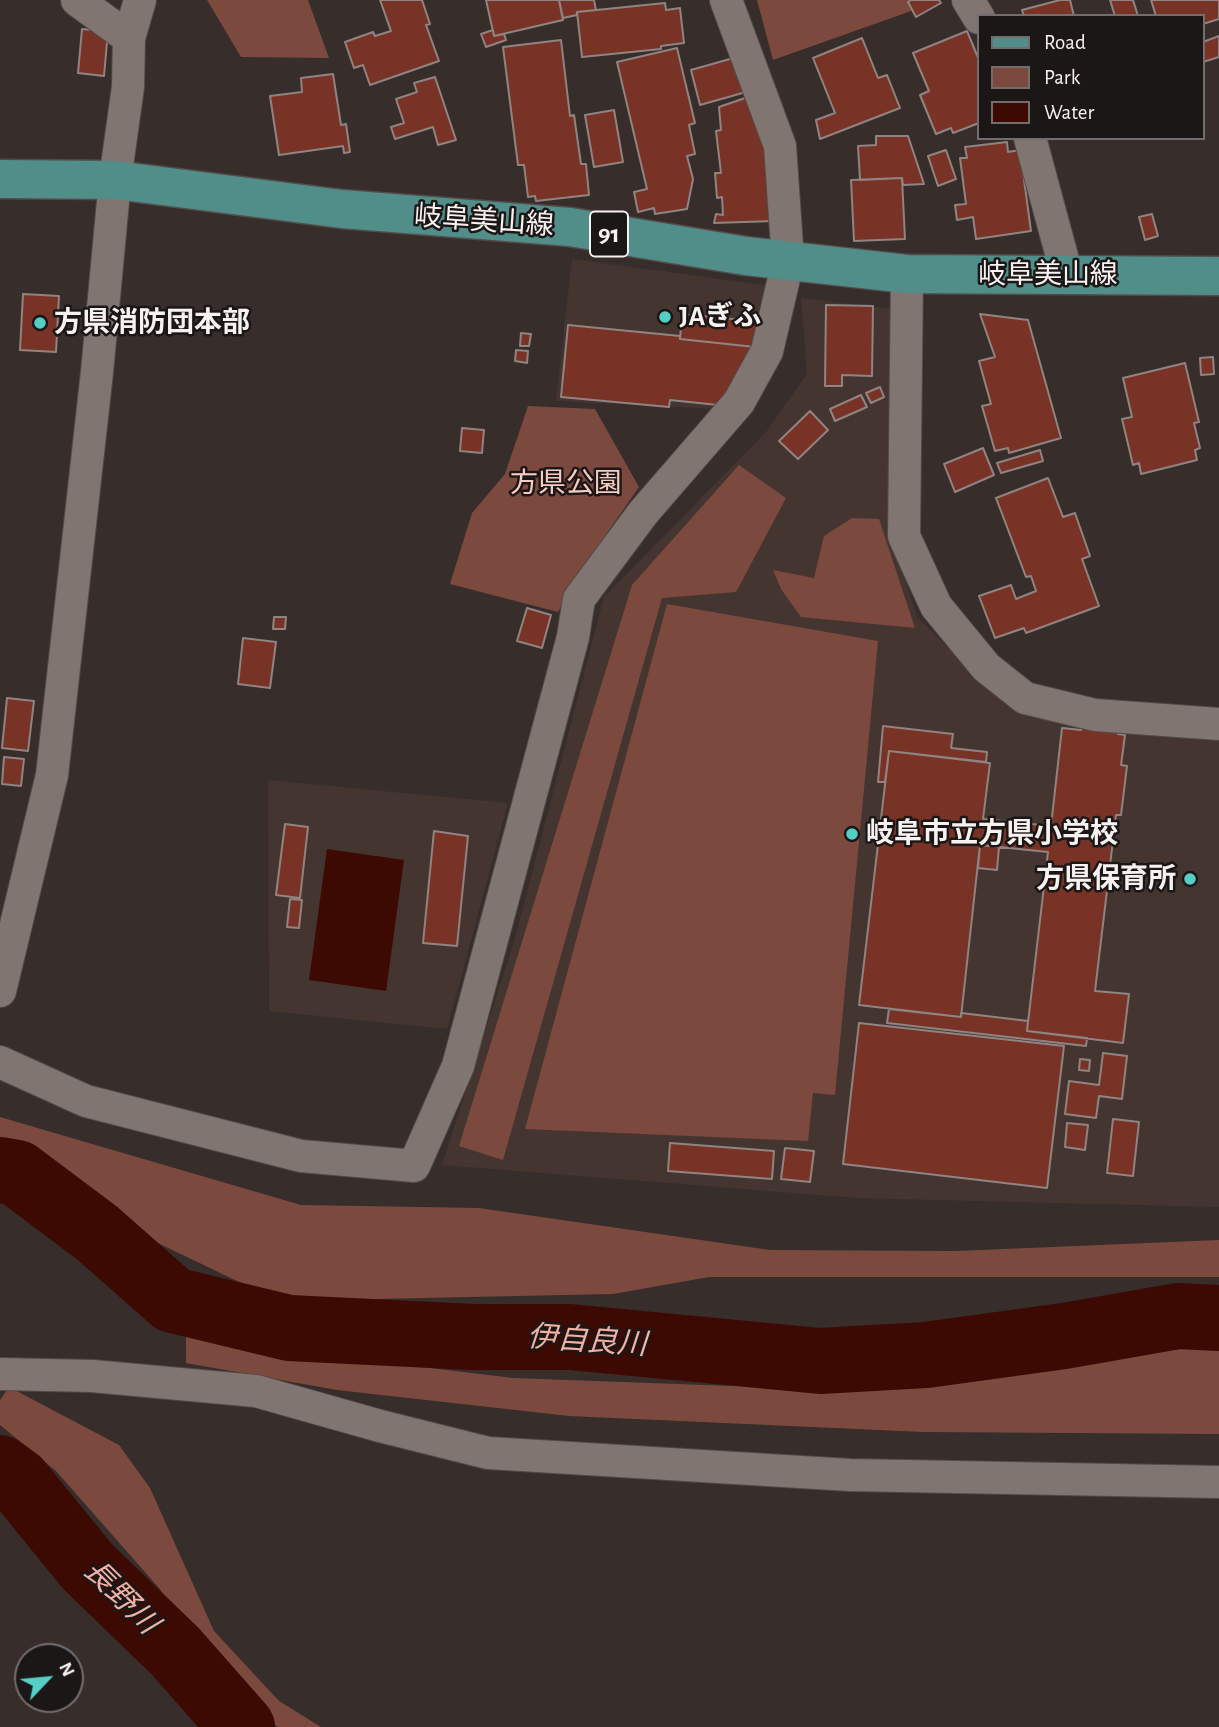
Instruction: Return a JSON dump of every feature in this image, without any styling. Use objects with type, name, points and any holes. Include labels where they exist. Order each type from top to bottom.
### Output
[{"type":"main road","name":"岐阜美山線","points":[[0,179],[115,180],[342,209],[570,227],[788,261],[907,274],[1219,276]]},
{"type":"street","points":[[77,0],[129,38]]},
{"type":"street","points":[[0,991],[52,775],[97,372],[115,180],[128,87],[129,38],[140,0]]},
{"type":"street","points":[[0,1062],[86,1101],[302,1156],[414,1166],[458,1066],[573,637],[579,599],[643,513],[739,402],[767,351],[788,261],[780,146],[726,0]]},
{"type":"street","points":[[968,0],[978,16]]},
{"type":"street","points":[[1031,140],[1067,275]]},
{"type":"street","points":[[907,274],[904,536],[936,606],[986,667],[1025,698],[1095,715],[1219,724]]},
{"type":"street","points":[[0,1374],[92,1376],[256,1391],[488,1453],[850,1475],[1219,1482]]},
{"type":"shaded area","name":"JAぎふ","points":[[572,259],[772,286],[758,348],[719,409],[556,401]]},
{"type":"shaded area","name":"岐阜市立方県小学校","points":[[801,298],[892,309],[889,527],[917,617],[1008,706],[1219,735],[1219,1207],[857,1198],[442,1165],[514,942],[604,597],[766,432],[807,374]]},
{"type":"shaded area","points":[[268,780],[508,803],[447,1029],[269,1011]]},
{"type":"green space","points":[[207,0],[308,0],[329,58],[241,57]]},
{"type":"green space","points":[[757,0],[912,0],[914,10],[773,60]]},
{"type":"green space","name":"方県公園","points":[[528,406],[595,409],[639,487],[587,562],[558,612],[450,584],[472,513],[505,474]]},
{"type":"green space","points":[[739,465],[786,498],[736,592],[662,598],[503,1160],[459,1146],[632,585]]},
{"type":"green space","points":[[852,518],[879,519],[915,628],[801,617],[781,589],[773,570],[814,578],[824,536]]},
{"type":"green space","points":[[667,604],[878,641],[835,1095],[813,1093],[808,1141],[525,1129]]},
{"type":"green space","points":[[0,1117],[301,1205],[479,1208],[770,1250],[956,1251],[1219,1240],[1219,1277],[709,1277],[613,1294],[279,1301],[99,1215],[55,1178],[0,1158]]},
{"type":"green space","points":[[186,1332],[322,1355],[513,1378],[732,1386],[1219,1343],[1219,1434],[923,1432],[569,1416],[337,1390],[186,1363]]},
{"type":"green space","points":[[9,1387],[119,1445],[150,1488],[214,1631],[279,1701],[321,1727],[278,1727],[234,1695],[159,1588],[56,1471],[0,1425],[0,1400]]},
{"type":"water","points":[[327,849],[404,860],[386,991],[309,980]]},
{"type":"building","points":[[380,0],[422,0],[430,24],[426,25],[439,61],[370,85],[363,65],[354,68],[345,42],[373,32],[375,36],[391,31]]},
{"type":"building","points":[[486,0],[559,0],[563,20],[494,36]]},
{"type":"building","points":[[559,0],[594,0],[596,10],[577,12],[577,15],[563,18]]},
{"type":"building","points":[[939,0],[941,3],[916,17],[908,2]]},
{"type":"building","points":[[1070,0],[1074,14],[1023,14],[1022,10]]},
{"type":"building","points":[[1110,0],[1133,0],[1137,14],[1114,14]]},
{"type":"building","points":[[1151,0],[1219,0],[1219,19],[1205,23],[1205,14],[1155,14]]},
{"type":"building","points":[[665,3],[666,10],[680,8],[684,43],[661,46],[661,49],[582,57],[577,12]]},
{"type":"building","points":[[82,29],[108,31],[104,76],[78,73]]},
{"type":"building","points":[[493,30],[494,36],[504,34],[506,40],[486,47],[481,34]]},
{"type":"building","points":[[967,31],[978,58],[978,123],[953,133],[951,128],[936,134],[920,95],[929,91],[913,53]]},
{"type":"building","points":[[1219,36],[1219,57],[1205,61],[1205,41]]},
{"type":"building","points":[[862,38],[878,78],[887,75],[900,108],[820,139],[816,120],[835,113],[813,58]]},
{"type":"building","points":[[561,40],[570,116],[574,115],[581,164],[586,164],[589,195],[536,201],[535,196],[528,197],[524,165],[518,165],[503,47]]},
{"type":"building","points":[[677,48],[695,123],[689,125],[695,154],[687,156],[693,179],[687,209],[655,214],[654,208],[638,212],[634,192],[647,189],[617,62]]},
{"type":"building","points":[[737,57],[746,92],[700,105],[691,70]]},
{"type":"building","points":[[333,74],[341,125],[346,124],[350,152],[344,153],[343,146],[279,155],[270,96],[302,92],[301,78]]},
{"type":"building","points":[[435,77],[456,140],[438,145],[433,127],[395,139],[391,127],[404,123],[396,99],[417,92],[414,83]]},
{"type":"building","points":[[748,97],[763,133],[774,221],[714,223],[716,214],[723,215],[722,197],[717,198],[715,173],[721,173],[716,131],[721,130],[719,107]]},
{"type":"building","points":[[614,110],[623,162],[594,167],[585,115]]},
{"type":"building","points":[[876,136],[908,136],[924,184],[903,185],[902,178],[860,180],[858,146],[876,145]]},
{"type":"building","points":[[1007,142],[1008,152],[1020,150],[1031,231],[976,239],[973,217],[957,220],[955,205],[966,204],[960,158],[967,158],[965,147]]},
{"type":"building","points":[[946,150],[956,179],[938,186],[928,156]]},
{"type":"building","points":[[902,178],[905,239],[854,241],[851,180]]},
{"type":"building","points":[[1152,214],[1158,236],[1145,240],[1139,217]]},
{"type":"building","name":"方県消防団本部","points":[[23,294],[59,296],[56,352],[20,350]]},
{"type":"building","points":[[826,305],[873,306],[872,376],[842,375],[842,386],[825,386]]},
{"type":"building","points":[[682,314],[763,322],[755,347],[680,339]]},
{"type":"building","points":[[980,314],[1028,320],[1061,438],[1009,453],[1008,448],[995,451],[982,406],[991,404],[979,361],[995,357]]},
{"type":"building","points":[[568,325],[680,336],[680,339],[755,347],[718,405],[670,400],[669,407],[561,397]]},
{"type":"building","points":[[521,333],[531,334],[529,346],[520,346]]},
{"type":"building","points":[[516,350],[528,351],[527,363],[515,361]]},
{"type":"building","points":[[1213,357],[1214,374],[1201,375],[1200,358]]},
{"type":"building","points":[[1185,363],[1199,422],[1194,423],[1200,448],[1195,450],[1197,460],[1141,474],[1139,463],[1133,465],[1122,419],[1132,417],[1123,378]]},
{"type":"building","points":[[880,387],[884,397],[871,403],[866,393]]},
{"type":"building","points":[[861,395],[867,407],[835,421],[830,409]]},
{"type":"building","points":[[810,411],[828,430],[798,459],[779,441]]},
{"type":"building","points":[[462,428],[484,430],[482,453],[460,451]]},
{"type":"building","points":[[983,448],[994,475],[955,492],[944,464]]},
{"type":"building","points":[[1040,450],[1043,461],[1001,473],[997,463]]},
{"type":"building","points":[[1048,478],[1063,517],[1075,513],[1090,556],[1082,559],[1099,606],[1026,633],[1024,628],[995,638],[979,596],[1011,585],[1016,599],[1036,591],[1031,576],[1026,577],[996,498]]},
{"type":"building","points":[[527,608],[551,615],[542,648],[517,641]]},
{"type":"building","points":[[274,617],[286,617],[285,629],[273,629]]},
{"type":"building","points":[[243,638],[276,642],[270,688],[238,684]]},
{"type":"building","points":[[7,698],[34,701],[28,751],[2,748]]},
{"type":"building","points":[[1082,717],[1119,722],[1118,734],[1125,735],[1121,765],[1127,766],[1121,815],[1116,815],[1095,991],[1129,994],[1123,1043],[1027,1031],[1048,852],[980,845],[961,1017],[859,1005],[889,751],[990,763],[983,819],[1051,826],[1062,728],[1081,730]]},
{"type":"building","points":[[883,726],[953,734],[951,748],[987,752],[986,762],[889,751],[885,782],[878,782]]},
{"type":"building","points":[[4,757],[24,759],[21,786],[2,784]]},
{"type":"building","points":[[285,824],[308,827],[300,898],[276,895]]},
{"type":"building","points":[[434,831],[468,836],[457,946],[423,943]]},
{"type":"building","points":[[980,845],[999,847],[997,870],[978,868]]},
{"type":"building","points":[[290,899],[302,900],[299,928],[287,927]]},
{"type":"building","points":[[889,1009],[961,1017],[961,1013],[1028,1021],[1027,1031],[1087,1038],[1086,1046],[887,1023]]},
{"type":"building","points":[[859,1023],[1064,1046],[1047,1188],[843,1164]]},
{"type":"building","points":[[1103,1053],[1127,1056],[1122,1099],[1099,1096],[1096,1118],[1065,1114],[1069,1081],[1099,1085]]},
{"type":"building","points":[[1080,1059],[1090,1060],[1089,1071],[1079,1070]]},
{"type":"building","points":[[1113,1119],[1139,1122],[1133,1176],[1107,1173]]},
{"type":"building","points":[[1067,1123],[1088,1125],[1085,1150],[1065,1147]]},
{"type":"building","points":[[670,1143],[774,1151],[772,1179],[668,1171]]},
{"type":"building","points":[[785,1148],[814,1151],[810,1182],[781,1179]]},
{"type":"waterway","name":"伊自良川","points":[[0,1170],[17,1173],[97,1233],[173,1300],[289,1328],[473,1337],[570,1337],[820,1361],[926,1355],[1064,1336],[1178,1316],[1219,1318]]},
{"type":"waterway","name":"長野川","points":[[0,1468],[18,1481],[88,1567],[175,1651],[242,1727]]},
{"type":"place","name":"JAぎふ","points":[[665,317]]},
{"type":"place","name":"方県消防団本部","points":[[40,323]]},
{"type":"place","name":"岐阜市立方県小学校","points":[[852,834]]},
{"type":"place","name":"方県保育所","points":[[1190,879]]}]
